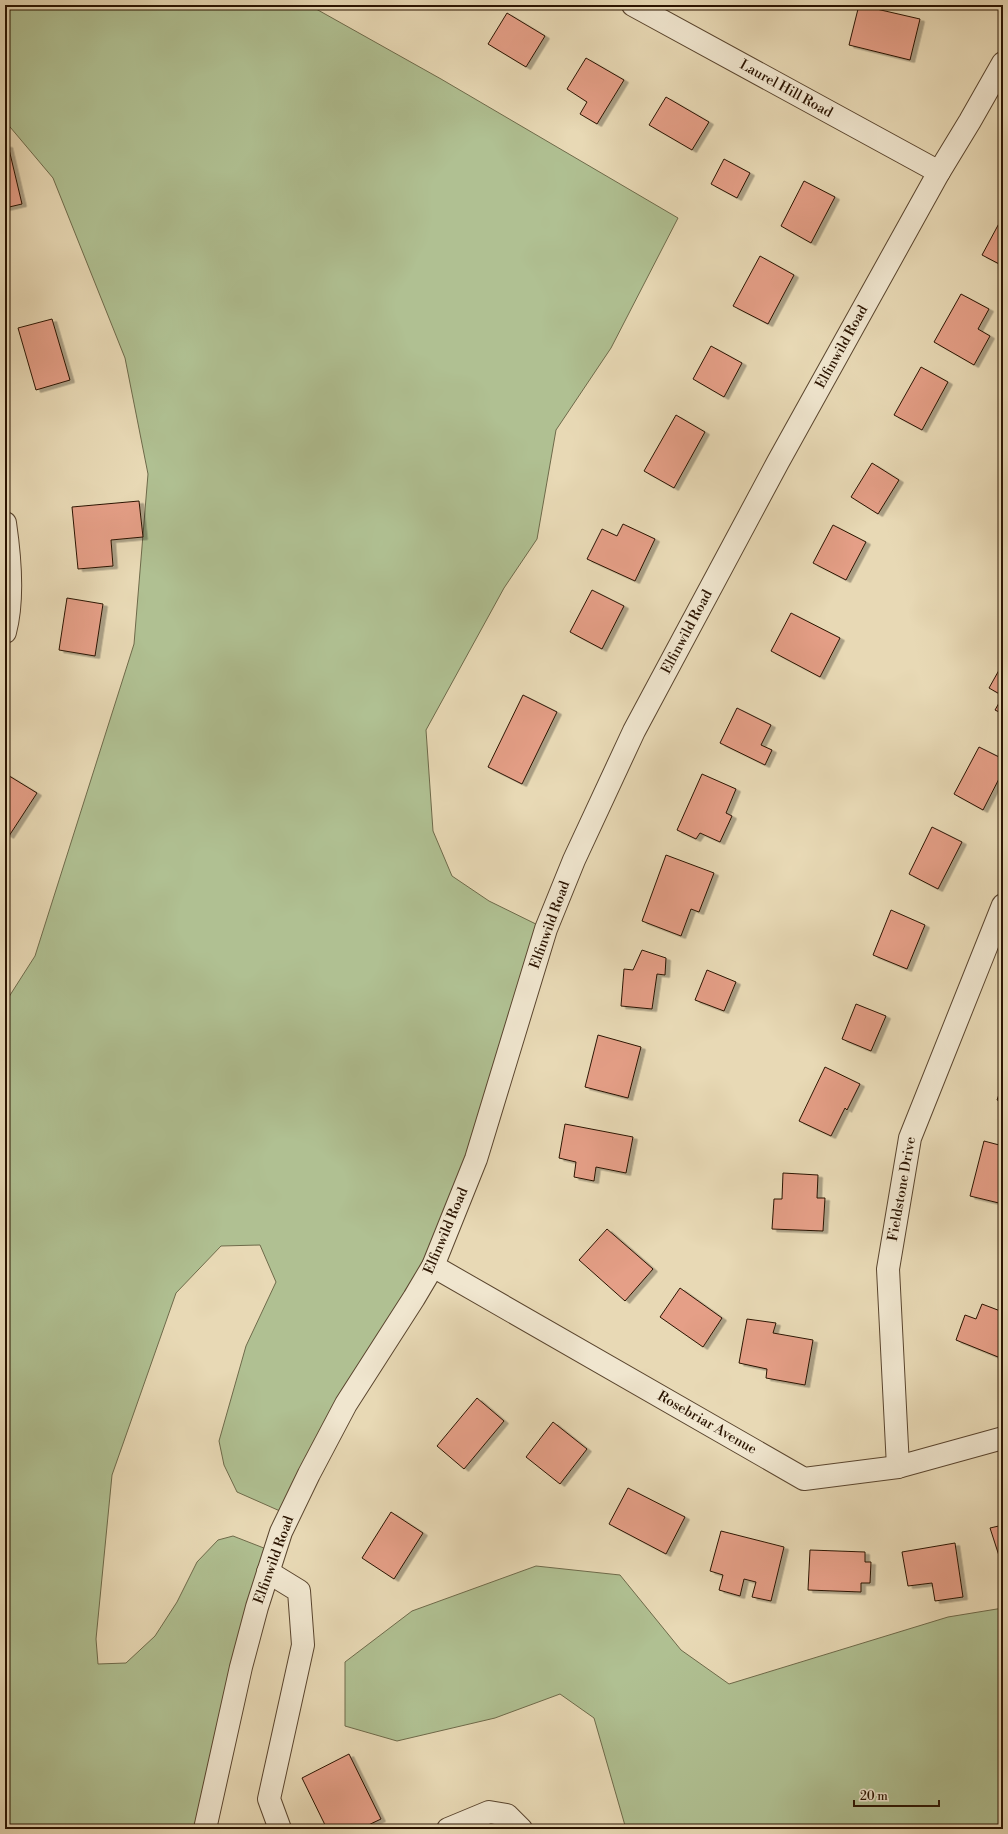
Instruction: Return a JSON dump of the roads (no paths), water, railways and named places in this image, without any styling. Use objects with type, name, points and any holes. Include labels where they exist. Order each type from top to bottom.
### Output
[{"type":"street","name":"Laurel Hill Road","points":[[633,5],[939,172]]},
{"type":"street","name":"Elfinwild Road","points":[[205,1829],[257,1606],[281,1532],[309,1474],[346,1404],[433,1266],[476,1160],[546,929],[574,860],[634,731],[778,462],[939,172],[1003,63]]},
{"type":"street","points":[[5,523],[10,555],[10,586],[5,632]]},
{"type":"street","name":"Fieldstone Drive","points":[[898,1467],[888,1269],[910,1138],[1003,905]]},
{"type":"street","name":"Rosebriar Avenue","points":[[433,1266],[804,1479],[898,1467],[1003,1438]]},
{"type":"street","points":[[268,1572],[299,1591],[303,1645],[269,1799],[280,1829]]},
{"type":"street","points":[[448,1829],[489,1812],[507,1815],[521,1829]]}]
